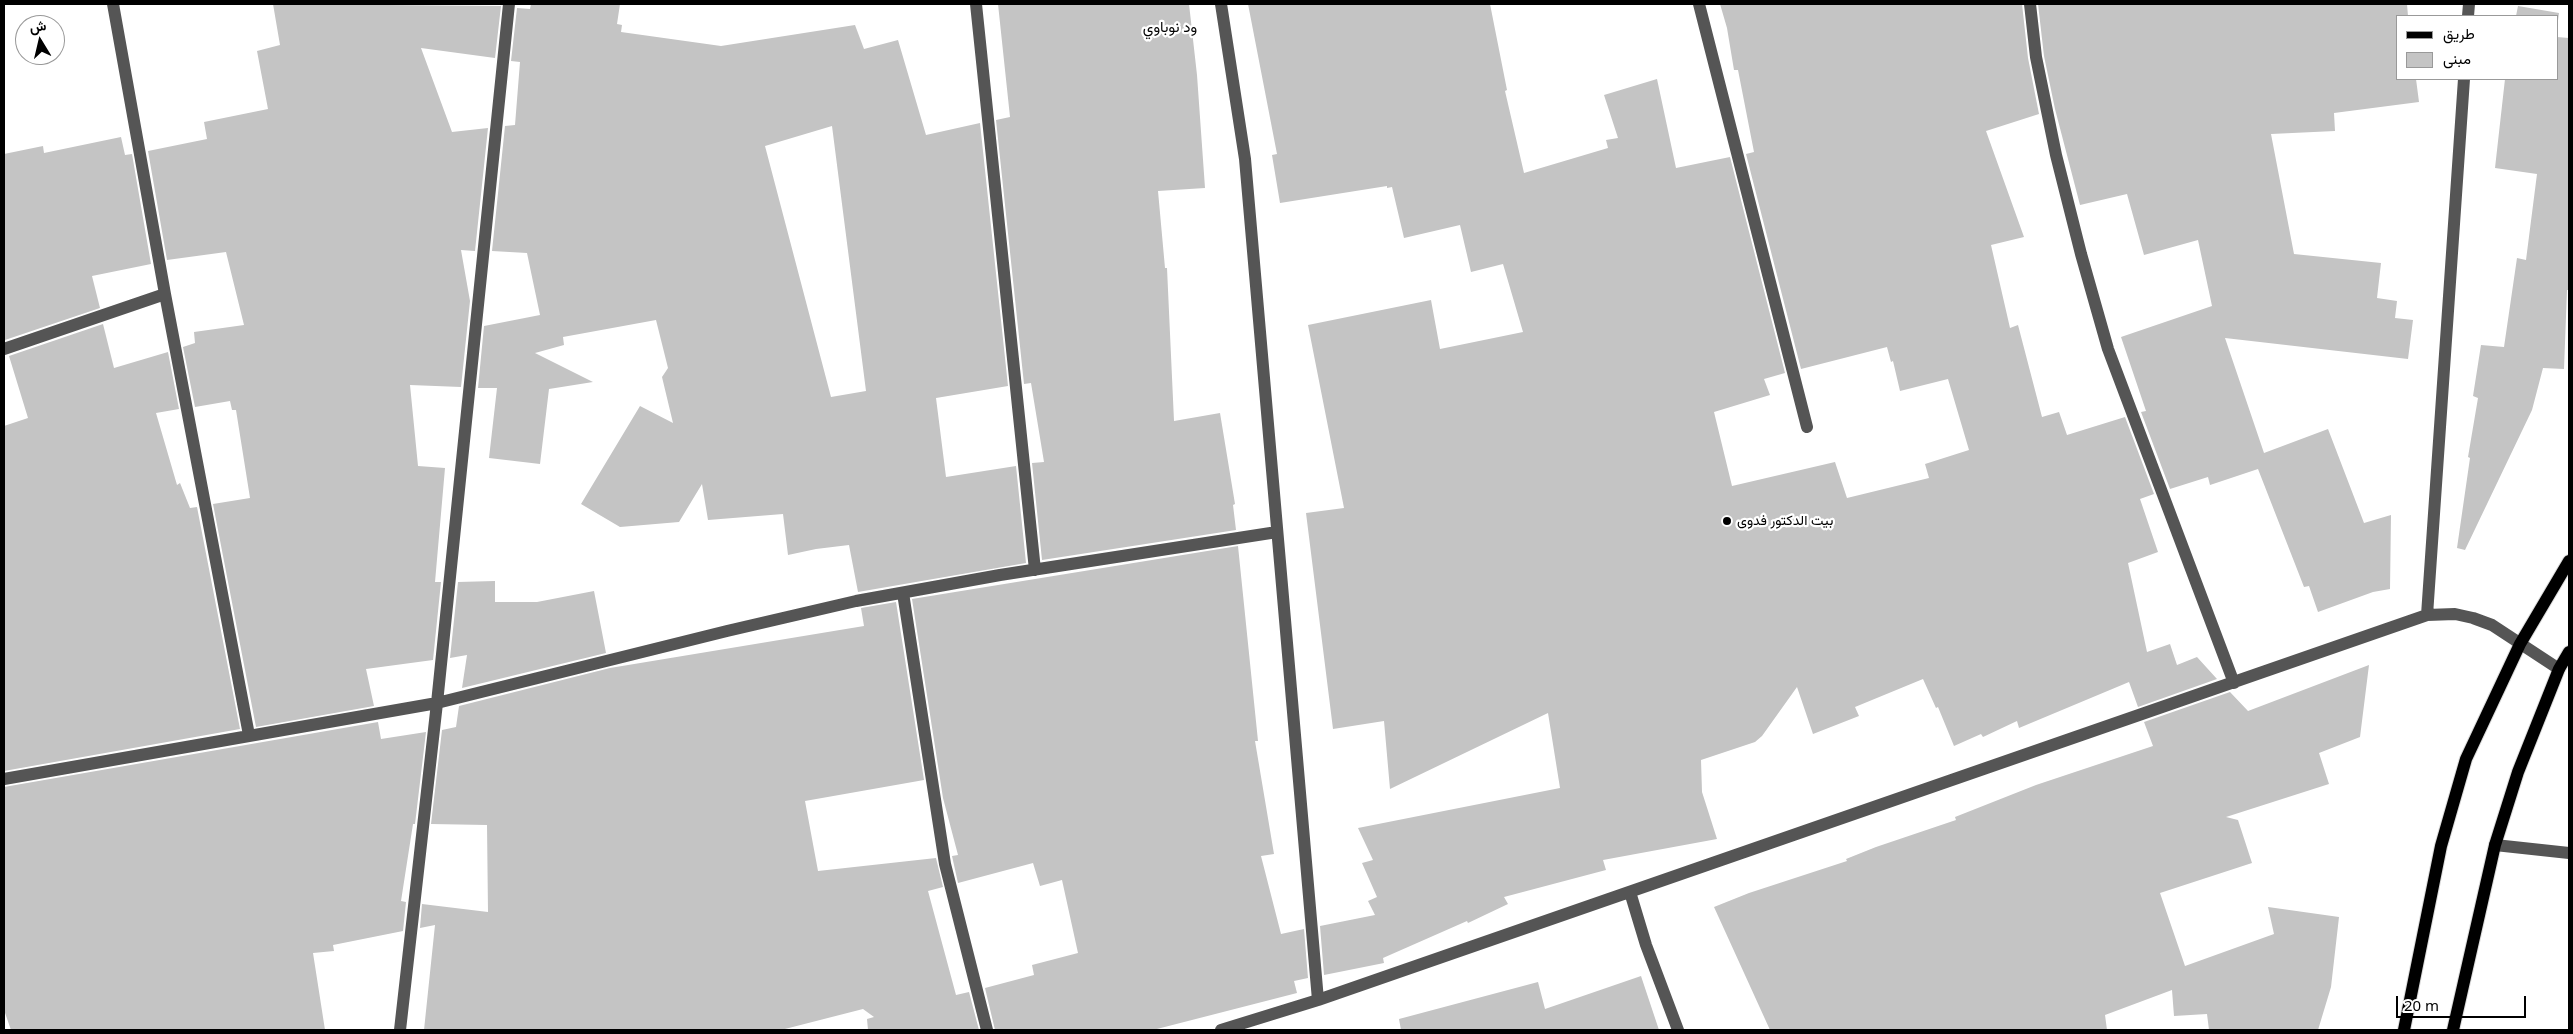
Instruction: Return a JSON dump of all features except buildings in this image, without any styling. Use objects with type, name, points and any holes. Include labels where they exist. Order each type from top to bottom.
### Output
[{"type":"main road","points":[[2404,1030],[2441,846],[2466,759],[2520,644],[2569,561]]},
{"type":"main road","points":[[2453,1030],[2494,844],[2518,772],[2559,669],[2569,652]]},
{"type":"street","points":[[113,4],[165,294],[249,735]]},
{"type":"street","points":[[400,1030],[437,703],[509,4]]},
{"type":"street","points":[[976,4],[1035,570]]},
{"type":"street","points":[[1221,4],[1245,159],[1318,1000]]},
{"type":"street","points":[[1699,4],[1807,427]]},
{"type":"street","points":[[2030,4],[2036,57],[2056,155],[2108,349],[2234,683]]},
{"type":"street","points":[[2427,615],[2464,80]]},
{"type":"street","points":[[4,349],[165,294]]},
{"type":"street","points":[[4,779],[437,703],[727,630],[903,593],[1277,532]]},
{"type":"street","points":[[903,593],[945,864],[987,1030]]},
{"type":"street","points":[[1221,1030],[1318,1000],[2427,615],[2454,614],[2474,618],[2492,625],[2559,669]]},
{"type":"street","points":[[2494,844],[2569,853]]},
{"type":"street","points":[[1630,892],[1678,1030]]},
{"type":"place","name":"بيت الدكتور فدوى","points":[[1727,521]]},
{"type":"district","name":"ود نوباوي","points":[[1170,28]]}]
